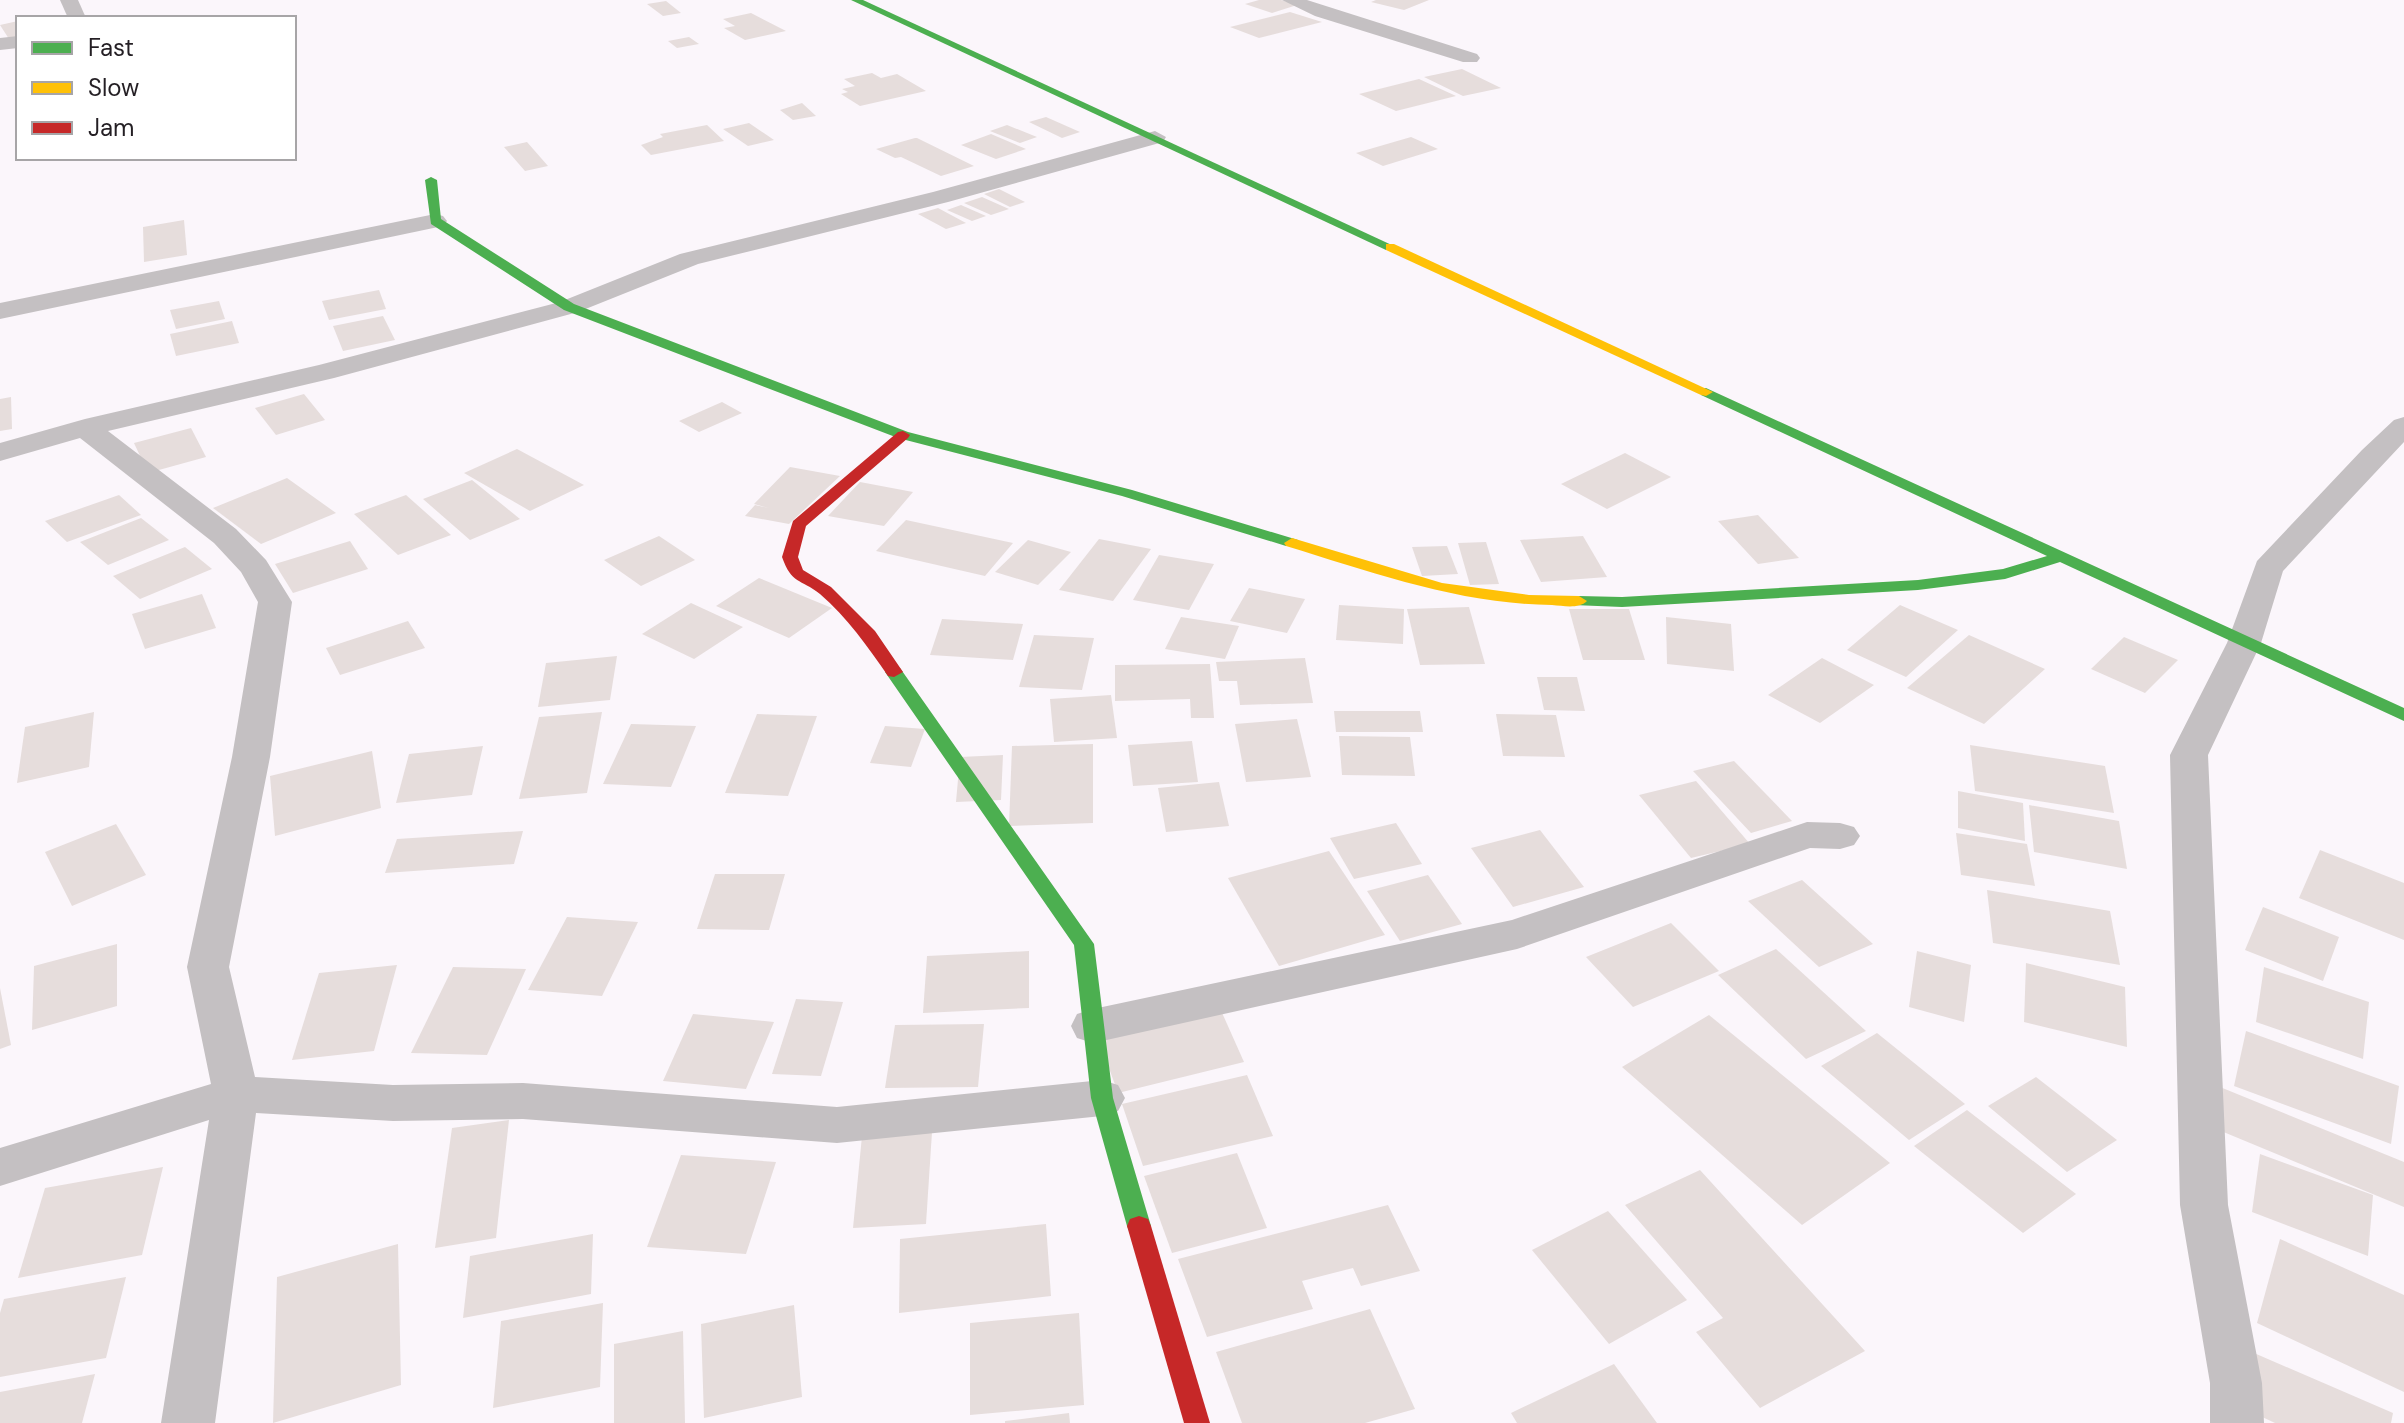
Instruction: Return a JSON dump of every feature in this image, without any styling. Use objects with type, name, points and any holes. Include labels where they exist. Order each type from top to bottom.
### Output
[{"type":"street","points":[[856,0],[2404,715]]},
{"type":"street","points":[[1291,0],[1470,58]]},
{"type":"street","points":[[0,452],[85,428],[324,372],[569,307],[689,259],[940,197],[1155,137]]},
{"type":"street","points":[[431,180],[435,221]]},
{"type":"street","points":[[0,311],[435,221],[569,307],[903,435],[1127,493],[1440,588],[1529,600],[1622,602],[1918,585],[2005,574],[2060,557]]},
{"type":"street","points":[[2237,1423],[2236,1383],[2204,1205],[2189,755],[2244,643],[2268,568],[2404,426]]},
{"type":"street","points":[[85,428],[225,536],[255,567],[275,602],[251,757],[208,967],[236,1094],[188,1423]]},
{"type":"street","points":[[903,435],[799,524],[790,557],[796,573],[825,590],[869,635],[1084,944],[1102,1098],[1197,1423]]},
{"type":"street","points":[[1093,1026],[1517,934],[1807,835],[1840,836]]},
{"type":"street","points":[[0,1167],[236,1094],[393,1103],[523,1101],[837,1125],[1102,1098]]},
{"type":"building","points":[[1259,0],[1281,0],[1297,5],[1272,13],[1245,4]]},
{"type":"building","points":[[1429,0],[1404,10],[1371,2]]},
{"type":"building","points":[[666,1],[681,13],[663,16],[647,4]]},
{"type":"building","points":[[1290,12],[1322,22],[1259,38],[1230,27]]},
{"type":"building","points":[[751,13],[786,31],[745,40],[724,28],[735,26],[723,19]]},
{"type":"building","points":[[16,21],[16,37],[9,39],[0,25]]},
{"type":"building","points":[[689,37],[699,44],[677,48],[668,41]]},
{"type":"building","points":[[1462,69],[1501,88],[1463,96],[1424,77]]},
{"type":"building","points":[[872,73],[881,78],[897,74],[926,91],[860,106],[841,94],[848,92],[842,89],[855,86],[844,79]]},
{"type":"building","points":[[1419,79],[1456,96],[1396,111],[1359,94]]},
{"type":"building","points":[[802,103],[816,116],[793,120],[780,110]]},
{"type":"building","points":[[1046,117],[1080,132],[1062,138],[1029,122]]},
{"type":"building","points":[[749,123],[774,140],[748,146],[723,129]]},
{"type":"building","points":[[707,125],[724,141],[651,155],[641,145],[663,137],[660,134]]},
{"type":"building","points":[[1007,125],[1037,137],[1020,143],[990,131]]},
{"type":"building","points":[[991,134],[1026,149],[996,159],[961,145]]},
{"type":"building","points":[[1411,137],[1438,149],[1383,166],[1356,153]]},
{"type":"building","points":[[917,138],[974,166],[941,176],[876,149]]},
{"type":"building","points":[[527,142],[548,166],[525,171],[504,147]]},
{"type":"building","points":[[999,189],[1025,202],[1010,207],[984,194]]},
{"type":"building","points":[[982,197],[1009,209],[991,215],[964,203]]},
{"type":"building","points":[[961,205],[986,216],[972,221],[947,210]]},
{"type":"building","points":[[938,208],[966,223],[946,229],[918,214]]},
{"type":"building","points":[[184,220],[187,255],[144,262],[143,227]]},
{"type":"building","points":[[379,290],[386,309],[329,320],[322,301]]},
{"type":"building","points":[[219,301],[225,319],[176,329],[170,310]]},
{"type":"building","points":[[383,316],[395,340],[343,351],[333,326]]},
{"type":"building","points":[[232,321],[239,343],[176,356],[170,334]]},
{"type":"building","points":[[304,394],[325,420],[276,435],[255,408]]},
{"type":"building","points":[[11,397],[12,429],[0,431],[0,399]]},
{"type":"building","points":[[722,402],[742,413],[699,432],[679,421]]},
{"type":"building","points":[[191,428],[206,457],[148,473],[134,443]]},
{"type":"building","points":[[517,449],[584,485],[530,511],[464,473]]},
{"type":"building","points":[[1625,453],[1671,477],[1607,509],[1561,484]]},
{"type":"building","points":[[790,467],[840,476],[789,524],[745,516],[755,505],[769,508],[754,504]]},
{"type":"building","points":[[287,478],[336,513],[261,544],[213,508]]},
{"type":"building","points":[[472,480],[520,519],[470,540],[423,499]]},
{"type":"building","points":[[860,482],[913,492],[884,526],[828,516]]},
{"type":"building","points":[[119,495],[141,515],[67,542],[45,521]]},
{"type":"building","points":[[406,495],[451,535],[398,555],[354,514]]},
{"type":"building","points":[[1758,515],[1799,558],[1758,564],[1718,521]]},
{"type":"building","points":[[141,518],[169,540],[108,565],[80,542]]},
{"type":"building","points":[[906,520],[1013,543],[985,576],[876,551]]},
{"type":"building","points":[[659,536],[695,560],[641,586],[604,560]]},
{"type":"building","points":[[1583,536],[1607,577],[1541,582],[1520,540]]},
{"type":"building","points":[[1099,539],[1151,549],[1113,601],[1059,590]]},
{"type":"building","points":[[1028,540],[1071,552],[1038,585],[995,572]]},
{"type":"building","points":[[350,541],[368,569],[293,593],[275,564]]},
{"type":"building","points":[[1486,542],[1499,584],[1470,585],[1458,543]]},
{"type":"building","points":[[1447,546],[1458,574],[1422,576],[1412,547]]},
{"type":"building","points":[[185,547],[212,569],[140,599],[113,576]]},
{"type":"building","points":[[1159,555],[1214,564],[1189,610],[1133,600]]},
{"type":"building","points":[[759,578],[832,608],[789,638],[716,606]]},
{"type":"building","points":[[1249,588],[1305,599],[1287,633],[1230,621]]},
{"type":"building","points":[[202,594],[216,628],[145,649],[132,614]]},
{"type":"building","points":[[691,603],[743,627],[694,659],[642,634]]},
{"type":"building","points":[[1339,605],[1404,609],[1403,644],[1336,640]]},
{"type":"building","points":[[1900,605],[1958,630],[1906,677],[1847,650]]},
{"type":"building","points":[[1469,607],[1485,664],[1420,665],[1407,609]]},
{"type":"building","points":[[1569,609],[1629,609],[1645,660],[1583,660]]},
{"type":"building","points":[[1181,617],[1239,626],[1225,659],[1165,649]]},
{"type":"building","points":[[1666,617],[1731,624],[1734,671],[1667,664]]},
{"type":"building","points":[[942,619],[1023,624],[1013,660],[930,655]]},
{"type":"building","points":[[408,621],[425,648],[340,675],[326,648]]},
{"type":"building","points":[[1034,635],[1094,638],[1082,690],[1019,687]]},
{"type":"building","points":[[1969,635],[2045,669],[1984,724],[1907,688]]},
{"type":"building","points":[[2124,637],[2178,660],[2145,693],[2091,669]]},
{"type":"building","points":[[617,656],[610,700],[538,707],[546,663]]},
{"type":"building","points":[[1305,658],[1313,703],[1240,705],[1237,681],[1219,681],[1216,662]]},
{"type":"building","points":[[1822,658],[1874,685],[1820,723],[1768,695]]},
{"type":"building","points":[[1210,664],[1214,718],[1191,718],[1190,699],[1115,701],[1115,665]]},
{"type":"building","points":[[1537,677],[1577,677],[1585,711],[1544,710]]},
{"type":"building","points":[[1111,695],[1117,738],[1054,742],[1050,699]]},
{"type":"building","points":[[1334,711],[1420,711],[1423,732],[1336,732]]},
{"type":"building","points":[[94,712],[89,767],[17,783],[25,727]]},
{"type":"building","points":[[602,712],[587,793],[519,799],[539,717]]},
{"type":"building","points":[[757,714],[817,716],[788,796],[725,793]]},
{"type":"building","points":[[1496,714],[1556,715],[1565,757],[1503,756]]},
{"type":"building","points":[[1297,719],[1311,777],[1246,782],[1235,724]]},
{"type":"building","points":[[631,724],[696,726],[671,787],[603,784]]},
{"type":"building","points":[[885,726],[925,729],[911,767],[870,763]]},
{"type":"building","points":[[1339,736],[1410,737],[1415,776],[1342,775]]},
{"type":"building","points":[[1192,741],[1198,782],[1133,786],[1128,745]]},
{"type":"building","points":[[1093,744],[1093,823],[1009,826],[1012,746]]},
{"type":"building","points":[[1970,745],[2105,766],[2114,813],[1975,791]]},
{"type":"building","points":[[483,746],[472,795],[396,803],[409,754]]},
{"type":"building","points":[[372,751],[381,808],[275,836],[270,776]]},
{"type":"building","points":[[1003,755],[1001,800],[956,802],[960,757]]},
{"type":"building","points":[[1734,761],[1792,821],[1751,833],[1693,771]]},
{"type":"building","points":[[1696,781],[1750,844],[1691,858],[1639,795]]},
{"type":"building","points":[[1219,782],[1229,826],[1166,832],[1158,788]]},
{"type":"building","points":[[1958,791],[2023,803],[2025,841],[1958,828]]},
{"type":"building","points":[[2029,805],[2119,821],[2127,869],[2034,852]]},
{"type":"building","points":[[1396,823],[1422,864],[1354,879],[1330,838]]},
{"type":"building","points":[[116,824],[146,875],[72,906],[45,852]]},
{"type":"building","points":[[1540,830],[1584,887],[1513,907],[1471,848]]},
{"type":"building","points":[[523,831],[514,864],[385,873],[397,839]]},
{"type":"building","points":[[1956,833],[2027,844],[2035,886],[1961,875]]},
{"type":"building","points":[[2320,850],[2404,883],[2404,940],[2299,898]]},
{"type":"building","points":[[1329,851],[1385,935],[1279,966],[1228,878]]},
{"type":"building","points":[[715,874],[785,874],[769,930],[697,929]]},
{"type":"building","points":[[1428,875],[1462,924],[1400,941],[1367,891]]},
{"type":"building","points":[[1802,880],[1873,944],[1819,967],[1748,901]]},
{"type":"building","points":[[1987,890],[2110,911],[2120,965],[1993,943]]},
{"type":"building","points":[[2263,907],[2339,937],[2323,981],[2245,950]]},
{"type":"building","points":[[567,917],[638,922],[602,996],[528,990]]},
{"type":"building","points":[[1671,923],[1719,971],[1633,1007],[1586,957]]},
{"type":"building","points":[[117,944],[117,1006],[32,1030],[34,966]]},
{"type":"building","points":[[1776,949],[1866,1031],[1806,1059],[1718,975]]},
{"type":"building","points":[[1029,951],[1029,1008],[923,1013],[927,956]]},
{"type":"building","points":[[1917,951],[1971,965],[1964,1022],[1909,1007]]},
{"type":"building","points":[[2026,963],[2125,987],[2127,1047],[2024,1022]]},
{"type":"building","points":[[397,965],[374,1051],[292,1060],[319,973]]},
{"type":"building","points":[[453,967],[526,969],[487,1055],[411,1053]]},
{"type":"building","points":[[2264,967],[2369,1002],[2363,1059],[2256,1022]]},
{"type":"building","points":[[0,988],[11,1045],[0,1049]]},
{"type":"building","points":[[796,999],[843,1002],[821,1076],[772,1074]]},
{"type":"building","points":[[1219,1006],[1244,1062],[1118,1093],[1097,1035]]},
{"type":"building","points":[[693,1014],[774,1022],[746,1089],[663,1081]]},
{"type":"building","points":[[1709,1015],[1890,1163],[1802,1225],[1622,1067]]},
{"type":"building","points":[[984,1024],[978,1087],[885,1088],[895,1025]]},
{"type":"building","points":[[2246,1031],[2399,1086],[2391,1144],[2234,1086]]},
{"type":"building","points":[[1877,1033],[1965,1104],[1909,1140],[1821,1066]]},
{"type":"building","points":[[1247,1075],[1273,1136],[1143,1166],[1122,1104]]},
{"type":"building","points":[[2036,1077],[2117,1140],[2067,1172],[1988,1106]]},
{"type":"building","points":[[2220,1087],[2404,1162],[2404,1207],[2209,1126]]},
{"type":"building","points":[[1967,1110],[2076,1194],[2023,1233],[1914,1146]]},
{"type":"building","points":[[509,1120],[496,1238],[435,1248],[452,1128]]},
{"type":"building","points":[[932,1132],[926,1224],[853,1228],[862,1136]]},
{"type":"building","points":[[1237,1153],[1267,1228],[1172,1253],[1144,1176]]},
{"type":"building","points":[[2260,1154],[2373,1195],[2368,1256],[2252,1212]]},
{"type":"building","points":[[681,1155],[776,1162],[746,1254],[647,1247]]},
{"type":"building","points":[[163,1167],[142,1255],[18,1278],[45,1188]]},
{"type":"building","points":[[1700,1170],[1865,1351],[1760,1408],[1696,1332],[1723,1318],[1625,1205]]},
{"type":"building","points":[[1388,1205],[1420,1271],[1361,1286],[1353,1268],[1302,1281],[1313,1309],[1207,1337],[1178,1259]]},
{"type":"building","points":[[1608,1211],[1687,1300],[1609,1344],[1532,1250]]},
{"type":"building","points":[[1046,1224],[1051,1296],[899,1313],[900,1239]]},
{"type":"building","points":[[593,1234],[591,1294],[463,1318],[470,1256]]},
{"type":"building","points":[[2280,1239],[2404,1295],[2404,1392],[2257,1323]]},
{"type":"building","points":[[398,1244],[401,1385],[273,1423],[277,1277]]},
{"type":"building","points":[[126,1277],[106,1358],[0,1377],[0,1313],[4,1299]]},
{"type":"building","points":[[603,1303],[600,1387],[493,1408],[501,1321]]},
{"type":"building","points":[[794,1305],[802,1397],[704,1418],[701,1324]]},
{"type":"building","points":[[1370,1309],[1415,1409],[1365,1423],[1242,1423],[1216,1352]]},
{"type":"building","points":[[1079,1313],[1084,1405],[970,1415],[970,1323]]},
{"type":"building","points":[[683,1331],[685,1423],[614,1423],[614,1344]]},
{"type":"building","points":[[2254,1353],[2393,1413],[2391,1423],[2275,1423],[2243,1408]]},
{"type":"building","points":[[1614,1364],[1657,1423],[1517,1423],[1511,1413]]},
{"type":"building","points":[[95,1374],[82,1423],[0,1423],[0,1392]]},
{"type":"building","points":[[1069,1413],[1070,1423],[1005,1423],[1005,1421]]},
{"type":"traffic: fast","points":[[856,0],[1390,247]]},
{"type":"traffic: fast","points":[[431,180],[435,221],[569,307],[903,435],[1127,493],[1292,543]]},
{"type":"traffic: fast","points":[[1706,392],[2404,715]]},
{"type":"traffic: fast","points":[[1579,601],[1622,602],[1918,585],[2005,574],[2060,557]]},
{"type":"traffic: fast","points":[[894,672],[1084,944],[1102,1098],[1139,1226]]},
{"type":"traffic: slow","points":[[1390,247],[1706,392]]},
{"type":"traffic: slow","points":[[1292,543],[1440,588],[1529,600],[1579,601]]},
{"type":"traffic: jam","points":[[894,672],[869,635],[825,590],[796,573],[790,557],[799,524],[903,435]]},
{"type":"traffic: jam","points":[[1139,1226],[1197,1423]]}]
